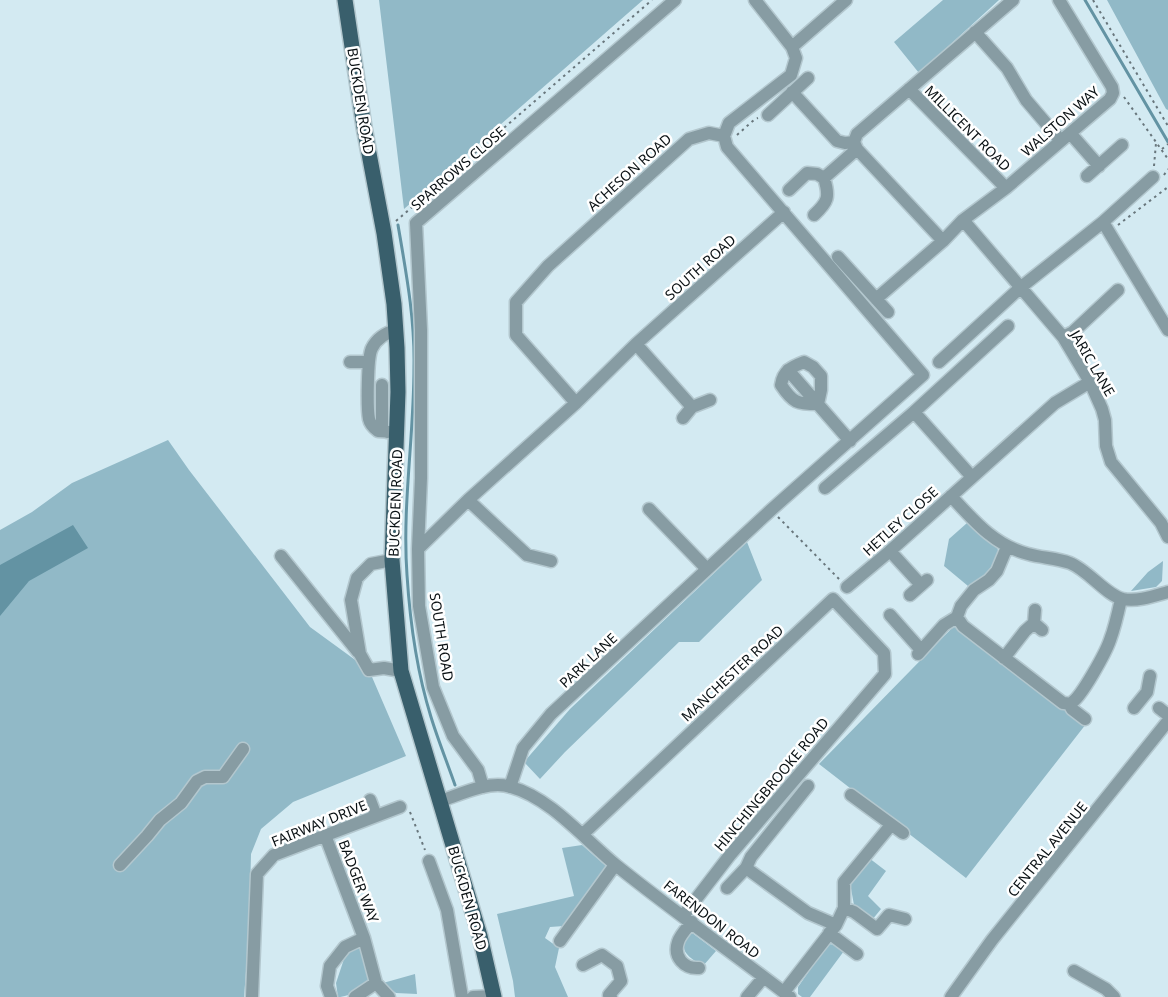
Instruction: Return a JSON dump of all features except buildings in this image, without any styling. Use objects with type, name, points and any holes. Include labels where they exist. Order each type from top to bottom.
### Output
[{"type":"main road","name":"BUCKDEN ROAD","points":[[346,0],[364,127],[384,233],[396,330],[398,392],[392,432],[392,560],[401,671],[480,936],[494,996]]},
{"type":"street","name":"SPARROWS CLOSE","points":[[418,549],[421,478],[421,330],[416,223],[675,0]]},
{"type":"street","points":[[755,0],[792,47],[796,58],[791,74],[729,123],[730,136],[726,147],[784,212]]},
{"type":"street","points":[[792,47],[846,0]]},
{"type":"street","points":[[824,178],[855,146],[856,134],[1013,0]]},
{"type":"street","name":"WALSTON WAY","points":[[876,299],[943,241],[962,220],[1006,188],[1110,99],[1113,93],[1112,87],[1059,0]]},
{"type":"street","points":[[975,32],[1007,68],[1026,100],[1099,166]]},
{"type":"street","points":[[768,115],[808,78]]},
{"type":"street","name":"MILLICENT ROAD","points":[[908,89],[1006,188]]},
{"type":"street","points":[[792,92],[837,141],[855,146],[943,241]]},
{"type":"street","name":"ACHESON ROAD","points":[[576,403],[516,335],[516,302],[548,266],[689,139],[708,133],[730,136]]},
{"type":"street","points":[[1087,176],[1122,145]]},
{"type":"street","points":[[789,190],[807,173],[817,174],[824,178],[827,189],[826,204],[814,215]]},
{"type":"street","points":[[939,362],[1020,288],[1106,227],[1131,190],[1153,177]]},
{"type":"street","name":"SOUTH ROAD","points":[[483,788],[478,770],[453,736],[434,687],[419,606],[418,549],[468,500],[576,403],[636,344],[784,212]]},
{"type":"street","name":"PARK LANE","points":[[510,787],[523,748],[551,714],[771,510],[923,375],[784,212]]},
{"type":"street","name":"JARIC LANE","points":[[962,220],[1062,337],[1090,382],[1102,409],[1105,420],[1106,446],[1111,462],[1161,523],[1168,537]]},
{"type":"street","points":[[1106,227],[1168,330]]},
{"type":"street","points":[[838,257],[888,312]]},
{"type":"street","points":[[1062,337],[1073,332],[1118,290]]},
{"type":"street","points":[[825,488],[914,412],[1008,326]]},
{"type":"street","points":[[392,432],[378,431],[369,420],[368,362],[371,349],[378,340],[386,333],[396,330]]},
{"type":"street","points":[[636,344],[692,407]]},
{"type":"street","points":[[350,362],[368,362]]},
{"type":"street","points":[[818,404],[822,390],[821,376],[813,366],[804,362],[793,366],[788,370],[850,441]]},
{"type":"street","name":"HETLEY CLOSE","points":[[847,587],[1055,403],[1090,382]]},
{"type":"street","points":[[382,385],[382,426],[383,430],[392,432]]},
{"type":"street","points":[[683,418],[692,407],[710,400]]},
{"type":"street","points":[[914,412],[972,477]]},
{"type":"street","points":[[950,496],[991,537],[1007,547],[1028,554],[1070,563],[1088,573],[1107,590],[1122,599],[1137,599],[1168,592]]},
{"type":"street","points":[[468,500],[527,555],[551,561]]},
{"type":"street","points":[[649,508],[707,569]]},
{"type":"street","points":[[1007,547],[997,571],[989,580],[969,595],[961,606],[958,617],[963,626],[1063,703],[1069,704],[1074,700],[1093,675],[1110,643],[1122,599]]},
{"type":"street","points":[[890,550],[924,582],[910,595]]},
{"type":"street","points":[[281,556],[360,654],[369,670],[384,668],[401,671]]},
{"type":"street","points":[[360,654],[351,600],[357,578],[371,564],[392,560]]},
{"type":"street","name":"MANCHESTER ROAD","points":[[583,834],[833,599],[884,653],[885,674]]},
{"type":"street","points":[[1004,658],[1025,631],[1038,626],[1036,610]]},
{"type":"street","points":[[890,615],[919,652],[944,625],[958,617]]},
{"type":"street","name":"HINCHINGBROOKE ROAD","points":[[699,968],[692,968],[684,964],[678,957],[676,949],[687,919],[730,855],[885,674]]},
{"type":"street","points":[[1134,708],[1156,706],[1147,692],[1150,676]]},
{"type":"street","points":[[1069,704],[1084,719]]},
{"type":"street","name":"CENTRAL AVENUE","points":[[950,997],[998,933],[1168,721]]},
{"type":"street","points":[[120,865],[160,820],[181,803],[197,781],[204,777],[223,776],[243,748]]},
{"type":"street","name":"FARENDON ROAD","points":[[441,801],[498,785],[510,787],[534,796],[583,834],[616,865],[763,978],[787,994]]},
{"type":"street","points":[[727,888],[746,868],[751,857],[808,786]]},
{"type":"street","points":[[851,795],[903,833]]},
{"type":"street","points":[[370,800],[376,816]]},
{"type":"street","name":"FAIRWAY DRIVE","points":[[252,997],[257,874],[274,855],[400,807]]},
{"type":"street","points":[[787,994],[832,929],[844,908],[844,882],[891,824]]},
{"type":"street","name":"BADGER WAY","points":[[326,835],[364,938],[376,983],[389,997]]},
{"type":"street","points":[[429,861],[447,910],[462,997]]},
{"type":"street","points":[[560,941],[616,865]]},
{"type":"street","points":[[746,868],[832,929],[857,954]]},
{"type":"street","points":[[844,908],[854,912],[877,929],[889,915],[905,919]]},
{"type":"street","name":"BADGER WAY","points":[[331,997],[327,986],[330,966],[345,947],[364,938]]},
{"type":"street","points":[[583,965],[602,955],[618,966],[621,981],[609,995],[611,997]]},
{"type":"street","points":[[1074,971],[1106,989],[1114,997]]},
{"type":"street","points":[[747,997],[763,978]]},
{"type":"street","points":[[355,997],[376,983]]},
{"type":"street","points":[[473,997],[494,996]]},
{"type":"path","points":[[394,222],[652,0]]},
{"type":"path","points":[[1093,0],[1168,126]]},
{"type":"path","points":[[1113,93],[1122,95],[1168,159]]},
{"type":"path","points":[[730,136],[755,119],[768,115]]},
{"type":"path","points":[[1153,177],[1156,143]]},
{"type":"path","points":[[1161,149],[1167,145]]},
{"type":"path","points":[[1106,227],[1168,187]]},
{"type":"path","points":[[771,510],[847,587]]},
{"type":"path","points":[[400,807],[408,809],[429,861]]},
{"type":"shaded area","points":[[379,0],[643,0],[404,209]]},
{"type":"shaded area","points":[[943,0],[999,0],[919,73],[894,42]]},
{"type":"shaded area","points":[[1107,0],[1168,0],[1168,110],[1166,109]]},
{"type":"shaded area","points":[[168,440],[310,627],[369,670],[406,756],[293,802],[261,829],[251,854],[249,933],[244,997],[0,997],[0,530],[32,512],[72,483]]},
{"type":"shaded area","points":[[967,523],[996,546],[999,552],[987,572],[968,586],[944,566],[949,539]]},
{"type":"shaded area","points":[[73,525],[88,548],[29,581],[0,616],[0,565]]},
{"type":"shaded area","points":[[747,542],[762,580],[699,642],[679,642],[565,752],[540,779],[524,762],[570,709]]},
{"type":"shaded area","points":[[1163,561],[1162,581],[1156,587],[1131,591],[1148,572]]},
{"type":"shaded area","points":[[957,623],[1086,724],[966,878],[819,764]]},
{"type":"shaded area","points":[[582,845],[607,867],[564,926],[550,927],[545,938],[559,948],[555,967],[568,997],[515,997],[497,914],[574,896],[562,848]]},
{"type":"shaded area","points":[[869,858],[886,871],[868,896],[881,909],[872,920],[854,905],[850,883]]},
{"type":"shaded area","points":[[691,932],[716,951],[703,966],[685,952],[684,944]]},
{"type":"shaded area","points":[[828,944],[837,945],[844,951],[810,997],[802,997],[798,994],[798,987]]},
{"type":"shaded area","points":[[359,945],[370,977],[357,991],[343,997],[338,997],[336,983],[345,956]]},
{"type":"shaded area","points":[[415,974],[417,994],[396,993],[383,983]]},
{"type":"waterway","points":[[1085,0],[1168,142]]},
{"type":"waterway","points":[[398,225],[409,296],[414,349],[406,523],[410,611],[418,665],[426,700],[455,785]]}]
